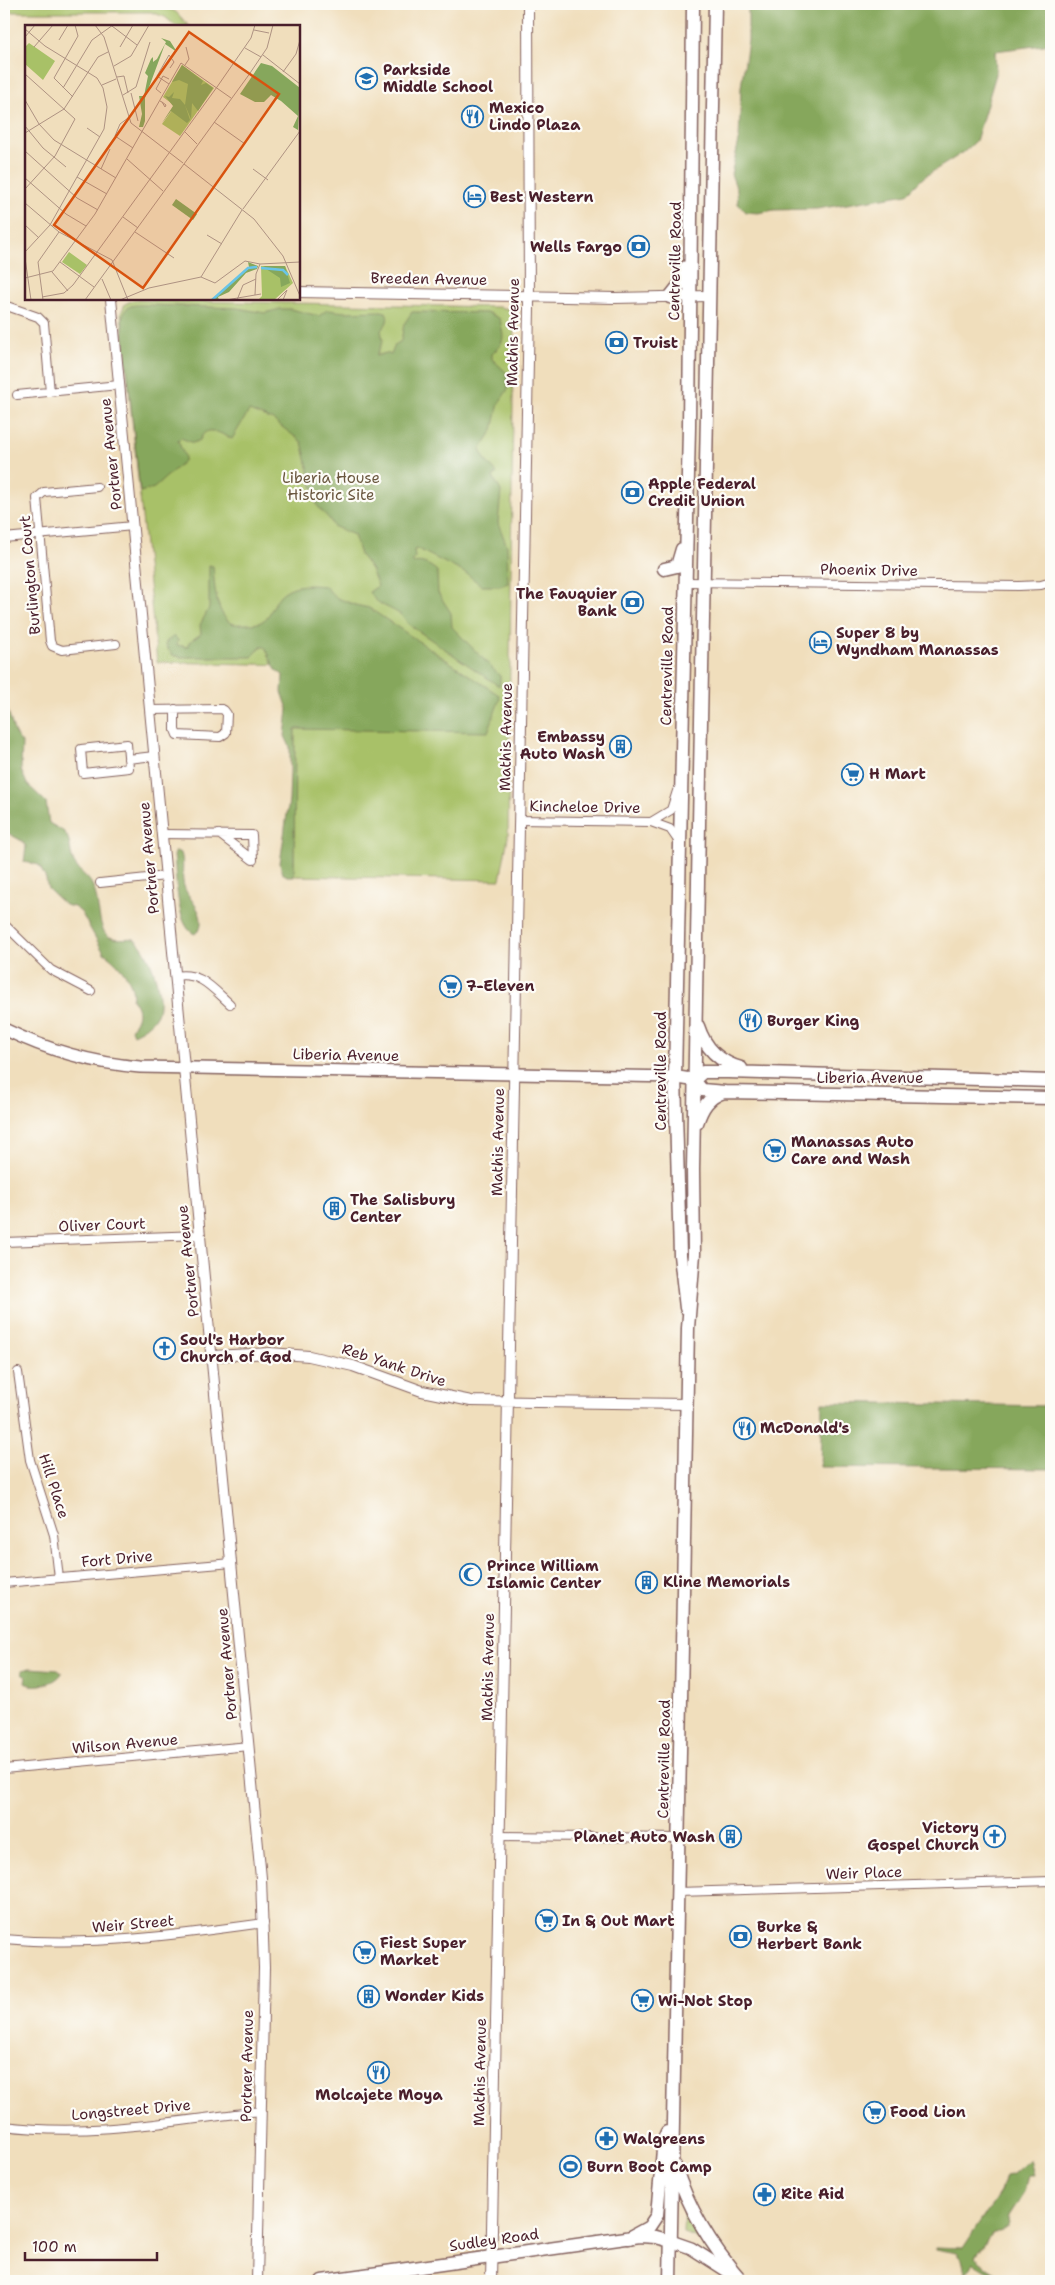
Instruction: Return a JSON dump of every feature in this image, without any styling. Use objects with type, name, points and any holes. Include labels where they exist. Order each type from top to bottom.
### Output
[{"type":"main road","name":"Centreville Road","points":[[688,1328],[680,1255],[675,1077],[686,582],[693,4]]},
{"type":"main road","name":"Centreville Road","points":[[670,2281],[688,1328],[694,1254],[694,1080],[715,4]]},
{"type":"main road","points":[[670,297],[681,283],[691,245]]},
{"type":"main road","points":[[664,570],[677,566],[686,537]]},
{"type":"main road","points":[[696,1018],[705,1041],[721,1060],[758,1072]]},
{"type":"main road","name":"Liberia Avenue","points":[[4,1028],[46,1047],[93,1061],[121,1066],[184,1069],[675,1077],[694,1080],[702,1090],[725,1092],[1051,1098]]},
{"type":"main road","name":"Liberia Avenue","points":[[694,1080],[703,1072],[758,1072],[1051,1081]]},
{"type":"main road","points":[[694,1132],[705,1105],[717,1095],[725,1092]]},
{"type":"main road","points":[[629,2238],[649,2228],[657,2215],[664,2139],[673,2118]]},
{"type":"main road","points":[[672,2156],[684,2190],[700,2225],[713,2247],[742,2280]]},
{"type":"main road","name":"Sudley Road","points":[[322,2281],[629,2238],[650,2236],[671,2241]]},
{"type":"main road","points":[[671,2241],[691,2248],[742,2280]]},
{"type":"street","name":"Mathis Avenue","points":[[490,2281],[529,296],[528,4]]},
{"type":"street","name":"Breeden Avenue","points":[[300,292],[529,296],[709,296]]},
{"type":"street","name":"Portner Avenue","points":[[111,300],[250,1746],[264,1923],[257,2281]]},
{"type":"street","points":[[4,306],[38,317],[44,323],[50,392]]},
{"type":"street","points":[[17,395],[119,385]]},
{"type":"street","name":"Burlington Court","points":[[97,488],[40,494],[37,498],[51,644],[62,650],[116,644]]},
{"type":"street","points":[[4,538],[133,526]]},
{"type":"street","name":"Phoenix Drive","points":[[686,582],[1019,586],[1041,585],[1051,582]]},
{"type":"street","points":[[150,710],[176,710],[224,710],[227,714],[226,734],[220,737],[177,735],[175,730],[176,710]]},
{"type":"street","points":[[127,744],[128,759],[129,768],[83,773],[81,749],[127,744]]},
{"type":"street","points":[[128,759],[154,756]]},
{"type":"street","name":"Kincheloe Drive","points":[[651,822],[671,810],[681,778]]},
{"type":"street","name":"Kincheloe Drive","points":[[519,820],[651,822],[670,829],[681,844]]},
{"type":"street","points":[[162,834],[220,834],[252,835],[253,860],[220,834]]},
{"type":"street","points":[[100,884],[166,876]]},
{"type":"street","points":[[4,924],[51,970],[91,991]]},
{"type":"street","points":[[175,976],[192,975],[200,978],[230,1004]]},
{"type":"street","name":"Oliver Court","points":[[4,1242],[200,1235]]},
{"type":"street","name":"Reb Yank Drive","points":[[212,1356],[270,1353],[308,1356],[353,1366],[411,1388],[471,1401],[687,1404]]},
{"type":"street","name":"Hill Place","points":[[18,1372],[30,1460],[52,1528],[59,1578]]},
{"type":"street","name":"Fort Drive","points":[[4,1583],[232,1563]]},
{"type":"street","name":"Wilson Avenue","points":[[4,1769],[250,1746]]},
{"type":"street","points":[[500,1836],[678,1838]]},
{"type":"street","name":"Weir Place","points":[[678,1892],[1051,1881]]},
{"type":"street","name":"Weir Street","points":[[4,1939],[89,1942],[264,1923]]},
{"type":"street","name":"Longstreet Drive","points":[[4,2126],[60,2130],[112,2128],[260,2111]]},
{"type":"green space","points":[[4,4],[160,4],[176,12],[188,25],[175,25],[165,17],[151,12],[4,12]]},
{"type":"green space","points":[[748,4],[1051,4],[1051,44],[995,51],[996,74],[976,141],[964,152],[924,177],[907,194],[817,209],[774,210],[758,213],[746,212],[738,204],[737,190],[731,174],[739,141],[741,87],[748,41]]},
{"type":"green space","name":"Liberia House Historic Site","points":[[133,300],[499,307],[509,309],[514,314],[508,837],[500,880],[294,876],[295,665],[157,662],[121,313],[125,304]]},
{"type":"green space","points":[[138,305],[237,308],[265,313],[280,309],[290,309],[319,316],[327,310],[386,312],[387,322],[381,330],[383,341],[376,356],[386,353],[391,355],[395,345],[401,341],[404,324],[412,312],[489,313],[500,319],[503,338],[492,354],[492,359],[507,373],[508,389],[499,403],[493,430],[480,450],[486,461],[497,473],[493,477],[501,491],[498,523],[507,546],[508,583],[500,586],[482,586],[467,574],[418,549],[414,550],[415,557],[412,563],[419,562],[437,571],[438,593],[451,613],[452,627],[500,676],[499,686],[408,624],[400,614],[373,598],[369,592],[378,586],[371,569],[360,555],[354,535],[333,526],[317,505],[302,442],[273,420],[249,411],[232,439],[214,431],[206,432],[200,440],[193,443],[181,438],[178,441],[185,457],[184,461],[154,488],[140,492],[122,319],[125,310],[130,306]]},
{"type":"green space","points":[[209,565],[213,566],[219,605],[226,619],[233,624],[261,622],[268,616],[280,595],[289,589],[304,585],[325,586],[335,597],[369,608],[499,695],[500,698],[488,732],[295,729],[294,876],[287,876],[282,873],[280,863],[289,800],[290,772],[290,747],[285,736],[288,709],[282,692],[283,675],[276,670],[265,647],[261,647],[252,657],[180,657],[172,655],[166,646],[166,642],[174,636],[178,640],[177,645],[187,647],[189,642],[201,634],[200,625],[209,608]]},
{"type":"green space","points":[[4,698],[15,734],[22,743],[21,770],[27,784],[46,802],[49,823],[66,834],[74,862],[90,881],[94,889],[102,927],[108,936],[134,939],[140,944],[150,963],[157,985],[159,1006],[157,1014],[150,1024],[133,1034],[131,1029],[136,1021],[138,1011],[132,999],[133,993],[129,980],[114,961],[104,953],[81,912],[74,907],[65,905],[48,889],[46,879],[39,865],[24,862],[26,847],[22,841],[4,831]]},
{"type":"green space","points":[[176,851],[181,853],[182,857],[185,889],[201,917],[200,929],[195,934],[189,930],[184,922],[178,899],[174,855]]},
{"type":"green space","points":[[822,1402],[1051,1406],[1051,1469],[820,1467]]},
{"type":"green space","points":[[30,1668],[58,1670],[62,1673],[56,1680],[51,1682],[29,1685],[25,1683],[26,1677],[22,1670]]},
{"type":"green space","points":[[1030,2159],[1034,2174],[1029,2174],[1025,2192],[1009,2217],[1007,2226],[999,2233],[994,2233],[988,2238],[976,2257],[985,2267],[1008,2281],[1002,2281],[973,2263],[965,2272],[962,2259],[957,2253],[936,2249],[936,2247],[963,2248],[1000,2192],[1005,2177],[1013,2174]]},
{"type":"green space","points":[[684,2199],[705,2240],[704,2243],[695,2237],[683,2233]]},
{"type":"place","name":"Parkside Middle School","points":[[367,79]]},
{"type":"place","name":"Mexico Lindo Plaza","points":[[473,117]]},
{"type":"place","name":"Best Western","points":[[474,197]]},
{"type":"place","name":"Wells Fargo","points":[[638,247]]},
{"type":"place","name":"Truist","points":[[617,343]]},
{"type":"place","name":"Apple Federal Credit Union","points":[[632,493]]},
{"type":"place","name":"The Fauquier Bank","points":[[633,603]]},
{"type":"place","name":"Super 8 by Wyndham Manassas","points":[[820,642]]},
{"type":"place","name":"Embassy Auto Wash","points":[[621,746]]},
{"type":"place","name":"H Mart","points":[[853,774]]},
{"type":"place","name":"7-Eleven","points":[[450,986]]},
{"type":"place","name":"Burger King","points":[[751,1021]]},
{"type":"place","name":"Manassas Auto Care and Wash","points":[[775,1151]]},
{"type":"place","name":"The Salisbury Center","points":[[334,1209]]},
{"type":"place","name":"Soul's Harbor Church of God","points":[[164,1349]]},
{"type":"place","name":"McDonald's","points":[[744,1428]]},
{"type":"place","name":"Prince William Islamic Center","points":[[471,1575]]},
{"type":"place","name":"Kline Memorials","points":[[647,1582]]},
{"type":"place","name":"Planet Auto Wash","points":[[731,1837]]},
{"type":"place","name":"Victory Gospel Church","points":[[995,1837]]},
{"type":"place","name":"In & Out Mart","points":[[546,1921]]},
{"type":"place","name":"Burke & Herbert Bank","points":[[741,1936]]},
{"type":"place","name":"Fiest Super Market","points":[[364,1952]]},
{"type":"place","name":"Wonder Kids","points":[[369,1996]]},
{"type":"place","name":"Wi-Not Stop","points":[[642,2001]]},
{"type":"place","name":"Molcajete Moya","points":[[379,2072]]},
{"type":"place","name":"Food Lion","points":[[874,2112]]},
{"type":"place","name":"Walgreens","points":[[607,2139]]},
{"type":"place","name":"Burn Boot Camp","points":[[571,2167]]},
{"type":"place","name":"Rite Aid","points":[[765,2194]]}]
